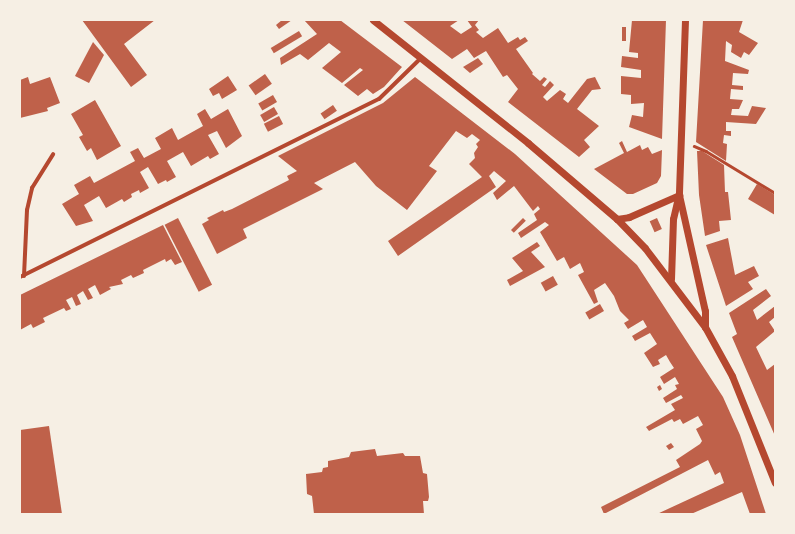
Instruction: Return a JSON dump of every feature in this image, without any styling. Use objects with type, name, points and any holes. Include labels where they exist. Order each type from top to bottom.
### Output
[{"type":"street","points":[[373,20],[617,219],[670,279],[704,327],[732,376],[775,483]]},
{"type":"street","points":[[685,20],[679,145],[679,195],[705,311],[704,327]]},
{"type":"street","points":[[22,276],[379,99],[421,58]]},
{"type":"street","points":[[22,276],[27,210],[32,188],[53,154]]},
{"type":"street","points":[[617,219],[629,217],[679,195]]},
{"type":"street","points":[[670,279],[673,219],[679,195]]},
{"type":"path","points":[[679,145],[696,147],[706,151],[775,192]]},
{"type":"building","points":[[82,20],[155,20],[124,44],[147,75],[131,87]]},
{"type":"building","points":[[282,20],[292,20],[279,29],[276,25]]},
{"type":"building","points":[[304,20],[340,20],[402,67],[384,87],[373,94],[367,89],[358,96],[344,85],[363,70],[360,68],[342,83],[322,68],[341,52],[329,43],[308,60],[300,54],[281,65],[280,58],[317,34]]},
{"type":"building","points":[[402,20],[459,20],[450,26],[461,34],[472,27],[467,20],[479,20],[475,25],[479,30],[476,32],[483,38],[498,28],[508,43],[518,37],[520,40],[525,37],[528,41],[516,49],[533,73],[532,74],[540,81],[544,77],[547,79],[542,85],[545,87],[550,81],[554,85],[543,97],[547,101],[560,90],[566,94],[563,99],[568,103],[587,79],[595,77],[601,89],[592,90],[577,109],[599,126],[584,140],[590,147],[579,157],[508,102],[518,89],[507,75],[503,77],[486,51],[474,58],[467,49],[452,59]]},
{"type":"building","points":[[632,20],[666,20],[662,139],[629,127],[632,115],[643,117],[644,103],[631,104],[631,95],[621,94],[621,76],[641,78],[641,70],[621,67],[622,56],[638,58],[638,53],[629,52]]},
{"type":"building","points":[[703,20],[743,20],[739,32],[758,43],[749,55],[744,52],[741,58],[731,52],[732,45],[726,41],[725,61],[749,70],[748,74],[733,73],[732,85],[743,86],[743,90],[731,89],[730,99],[743,100],[739,109],[732,109],[731,115],[748,116],[752,106],[766,108],[756,124],[726,122],[726,131],[731,131],[731,136],[724,135],[723,143],[727,144],[726,161],[696,142]]},
{"type":"building","points":[[622,27],[626,27],[626,41],[622,41]]},
{"type":"building","points":[[299,31],[302,36],[274,53],[271,48]]},
{"type":"building","points":[[93,42],[104,55],[89,83],[75,76]]},
{"type":"building","points":[[478,58],[483,64],[470,73],[463,67]]},
{"type":"building","points":[[265,74],[272,84],[255,95],[249,85]]},
{"type":"building","points":[[228,76],[237,90],[222,99],[219,93],[213,96],[209,89]]},
{"type":"building","points":[[28,77],[30,84],[50,77],[60,103],[47,108],[48,111],[20,118],[20,80]]},
{"type":"building","points":[[415,77],[515,154],[637,265],[723,397],[740,435],[766,514],[750,514],[742,492],[691,514],[657,514],[724,483],[720,472],[715,475],[708,460],[604,514],[601,507],[680,467],[676,460],[700,444],[702,441],[696,429],[703,425],[698,416],[683,424],[680,419],[674,422],[672,419],[649,431],[646,427],[675,410],[671,404],[683,398],[681,395],[666,403],[663,398],[677,389],[675,385],[679,384],[675,377],[664,384],[660,377],[674,368],[666,355],[658,360],[660,364],[653,367],[644,353],[657,344],[650,333],[635,341],[632,336],[647,327],[643,320],[628,329],[624,323],[629,320],[620,311],[614,296],[605,283],[594,290],[598,302],[594,304],[578,275],[584,272],[580,263],[570,269],[564,257],[557,261],[540,232],[549,225],[545,222],[521,238],[518,233],[537,220],[534,214],[540,209],[538,206],[533,211],[514,186],[497,200],[493,193],[506,181],[494,171],[489,176],[496,187],[398,256],[388,241],[482,177],[469,164],[475,158],[474,153],[478,147],[476,144],[480,140],[472,134],[467,138],[456,131],[429,166],[437,171],[407,210],[376,186],[355,162],[314,183],[323,189],[243,229],[247,238],[217,254],[202,224],[209,220],[207,218],[223,210],[224,212],[232,209],[289,180],[287,176],[297,171],[278,156],[383,103]]},
{"type":"building","points":[[273,95],[277,102],[262,110],[258,104]]},
{"type":"building","points":[[95,100],[121,146],[97,160],[91,148],[87,151],[79,137],[83,135],[71,114]]},
{"type":"building","points":[[333,105],[337,111],[324,119],[321,113]]},
{"type":"building","points":[[274,107],[278,114],[264,122],[260,115]]},
{"type":"building","points":[[205,109],[211,119],[228,109],[242,136],[226,148],[217,131],[208,135],[219,154],[210,159],[208,156],[191,166],[183,152],[167,161],[176,177],[167,182],[166,180],[158,184],[148,167],[140,172],[149,188],[140,193],[139,190],[131,194],[132,197],[124,202],[122,199],[106,208],[99,196],[84,205],[93,221],[76,226],[62,204],[79,194],[74,185],[90,176],[94,183],[135,161],[130,152],[138,148],[144,158],[161,149],[155,138],[172,128],[178,140],[203,126],[197,114]]},
{"type":"building","points":[[279,116],[283,124],[268,132],[264,124]]},
{"type":"building","points":[[622,141],[627,152],[640,145],[642,150],[648,147],[652,154],[662,150],[661,176],[657,183],[633,194],[627,194],[594,169],[624,153],[619,143]]},
{"type":"building","points":[[697,151],[702,151],[724,165],[725,192],[728,192],[731,220],[719,221],[720,231],[705,236],[699,195]]},
{"type":"building","points":[[757,184],[775,195],[775,215],[748,199]]},
{"type":"building","points":[[178,218],[212,285],[199,292],[165,225]]},
{"type":"building","points":[[523,218],[526,221],[514,233],[511,230]]},
{"type":"building","points":[[657,218],[662,229],[655,232],[650,221]]},
{"type":"building","points":[[163,225],[182,262],[175,265],[171,259],[166,262],[165,259],[143,270],[144,273],[133,278],[131,275],[121,280],[123,284],[109,287],[111,289],[100,295],[95,285],[88,289],[93,298],[88,300],[83,291],[77,295],[81,304],[76,306],[72,297],[66,300],[71,309],[66,311],[64,308],[43,318],[45,322],[33,328],[31,324],[20,330],[20,295]]},
{"type":"building","points":[[728,238],[735,275],[754,266],[759,276],[748,282],[753,289],[726,306],[706,245]]},
{"type":"building","points":[[537,242],[540,246],[531,252],[545,267],[510,286],[507,280],[523,271],[512,258]]},
{"type":"building","points":[[553,276],[558,285],[546,292],[541,283]]},
{"type":"building","points":[[766,289],[771,296],[753,310],[757,320],[775,306],[775,317],[769,322],[775,331],[756,347],[767,370],[775,364],[775,436],[732,337],[737,334],[729,313]]},
{"type":"building","points":[[600,304],[604,311],[589,319],[585,312]]},
{"type":"building","points":[[660,385],[662,389],[659,391],[657,387]]},
{"type":"building","points":[[49,426],[62,514],[20,514],[20,430]]},
{"type":"building","points":[[671,443],[674,447],[669,450],[666,446]]},
{"type":"building","points":[[375,449],[377,456],[403,453],[405,456],[420,456],[423,473],[427,474],[429,497],[428,501],[423,501],[424,514],[314,514],[312,496],[307,494],[306,474],[322,472],[323,468],[328,467],[328,461],[349,457],[351,452]]}]
